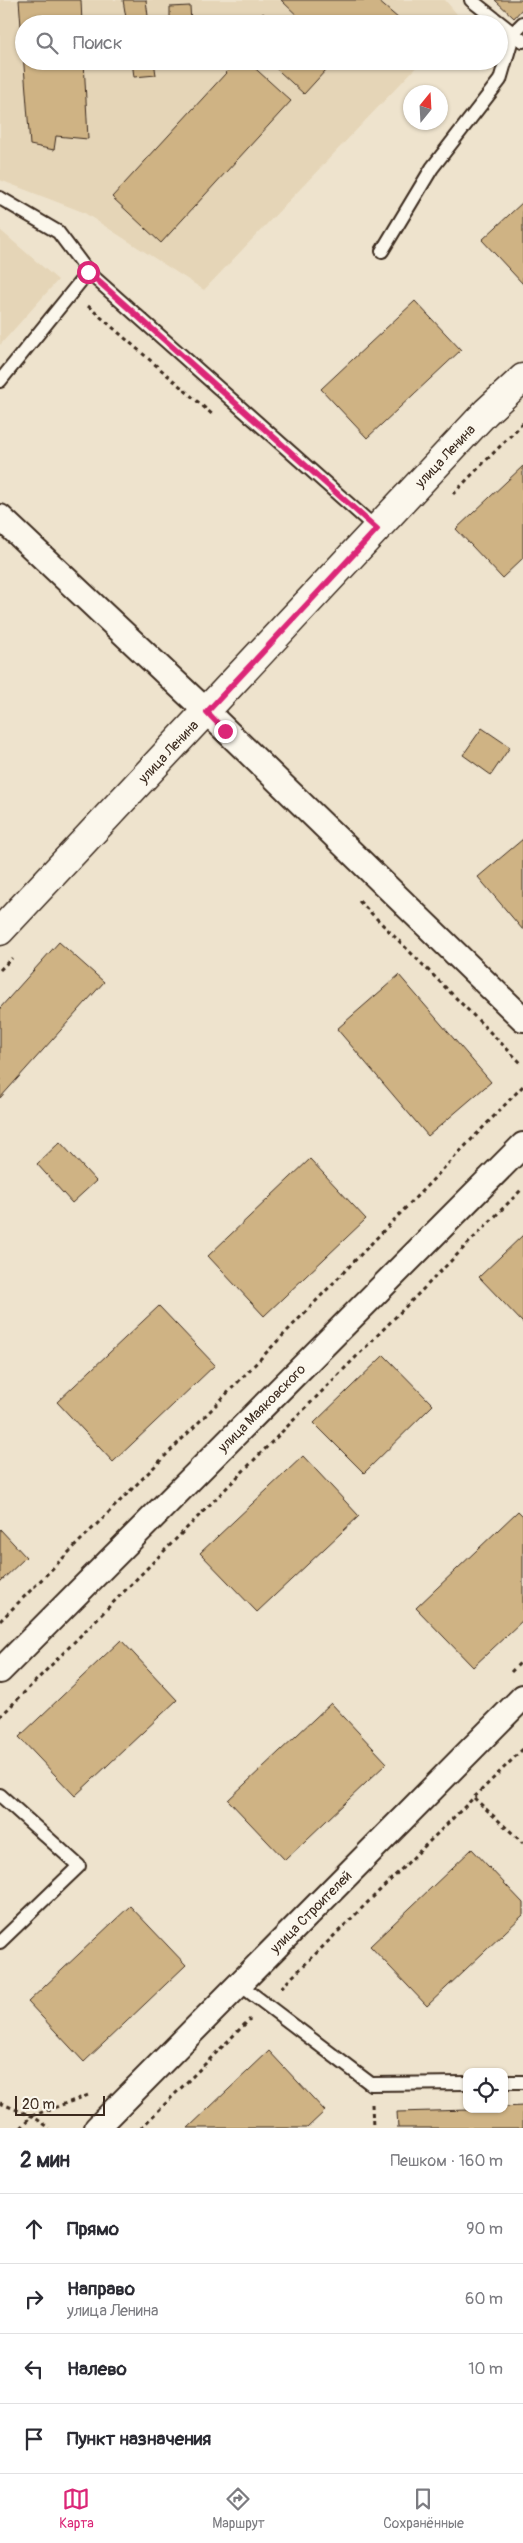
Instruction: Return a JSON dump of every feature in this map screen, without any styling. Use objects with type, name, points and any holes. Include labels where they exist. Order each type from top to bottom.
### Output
[{"type":"main road","name":"улица Ленина","points":[[0,930],[207,712],[486,412],[523,378]]},
{"type":"street","points":[[0,517],[207,712],[523,1019]]},
{"type":"street","name":"улица Маяковского","points":[[0,1671],[523,1146]]},
{"type":"street","name":"улица Строителей","points":[[97,2128],[523,1696]]},
{"type":"lane","points":[[471,0],[494,15]]},
{"type":"lane","points":[[508,24],[520,32],[508,61]]},
{"type":"lane","points":[[382,251],[432,168],[500,80],[504,70]]},
{"type":"lane","points":[[0,198],[58,232],[88,272],[377,529]]},
{"type":"lane","points":[[0,381],[88,272]]},
{"type":"lane","points":[[0,1795],[79,1866],[0,1942]]},
{"type":"lane","points":[[239,1984],[371,2084],[463,2083]]},
{"type":"lane","points":[[508,2082],[523,2082]]},
{"type":"path","points":[[72,292],[218,420]]},
{"type":"path","points":[[353,895],[523,1065]]},
{"type":"path","points":[[0,1621],[212,1409],[523,1086]]},
{"type":"path","points":[[0,1717],[523,1188]]},
{"type":"path","points":[[141,2128],[523,1749]]},
{"type":"path","points":[[474,1798],[523,1842]]},
{"type":"path","points":[[0,2103],[32,2116],[50,2128]]},
{"type":"path","points":[[21,2128],[32,2116]]},
{"type":"shaded area","points":[[0,0],[445,0],[458,15],[15,15],[15,70],[413,70],[204,290],[83,212],[0,180]]},
{"type":"shaded area","points":[[0,230],[58,280],[0,345]]},
{"type":"building","points":[[19,0],[81,0],[82,15],[20,15]]},
{"type":"building","points":[[123,0],[146,0],[148,15],[126,15]]},
{"type":"building","points":[[281,0],[377,0],[394,15],[297,15]]},
{"type":"building","points":[[495,0],[523,0],[523,8],[514,18]]},
{"type":"building","points":[[190,6],[190,15],[170,15],[170,7]]},
{"type":"building","points":[[24,70],[84,70],[88,139],[56,136],[54,150],[30,145]]},
{"type":"building","points":[[133,70],[155,70],[156,75],[134,77]]},
{"type":"building","points":[[229,70],[257,70],[291,101],[161,243],[112,197]]},
{"type":"building","points":[[278,70],[326,70],[304,94]]},
{"type":"building","points":[[523,202],[523,284],[482,240]]},
{"type":"building","points":[[415,301],[461,350],[367,438],[321,389]]},
{"type":"building","points":[[523,466],[523,558],[502,578],[456,529]]},
{"type":"building","points":[[482,728],[510,747],[491,775],[463,755]]},
{"type":"building","points":[[523,839],[523,930],[478,877]]},
{"type":"building","points":[[59,942],[104,982],[0,1098],[0,1008]]},
{"type":"building","points":[[399,975],[491,1082],[428,1136],[337,1029]]},
{"type":"building","points":[[60,1142],[96,1181],[72,1203],[37,1164]]},
{"type":"building","points":[[310,1159],[366,1219],[264,1316],[208,1256]]},
{"type":"building","points":[[523,1235],[523,1323],[479,1277]]},
{"type":"building","points":[[159,1306],[215,1365],[113,1462],[57,1402]]},
{"type":"building","points":[[384,1355],[433,1405],[364,1473],[314,1423]]},
{"type":"building","points":[[303,1456],[359,1516],[257,1612],[200,1553]]},
{"type":"building","points":[[518,1511],[523,1516],[523,1620],[473,1667],[416,1608]]},
{"type":"building","points":[[0,1529],[26,1557],[0,1582]]},
{"type":"building","points":[[121,1640],[177,1700],[75,1796],[19,1737]]},
{"type":"building","points":[[331,1703],[387,1763],[285,1860],[228,1800]]},
{"type":"building","points":[[472,1849],[523,1903],[523,1915],[427,2006],[370,1946]]},
{"type":"building","points":[[130,1906],[186,1965],[84,2062],[28,2002]]},
{"type":"building","points":[[269,2051],[325,2111],[307,2128],[188,2128]]},
{"type":"building","points":[[523,2106],[523,2128],[398,2128],[397,2112],[463,2110],[463,2113],[508,2113],[508,2107]]},
{"type":"route","points":[[88,272],[377,529],[207,712],[225,731]]}]
